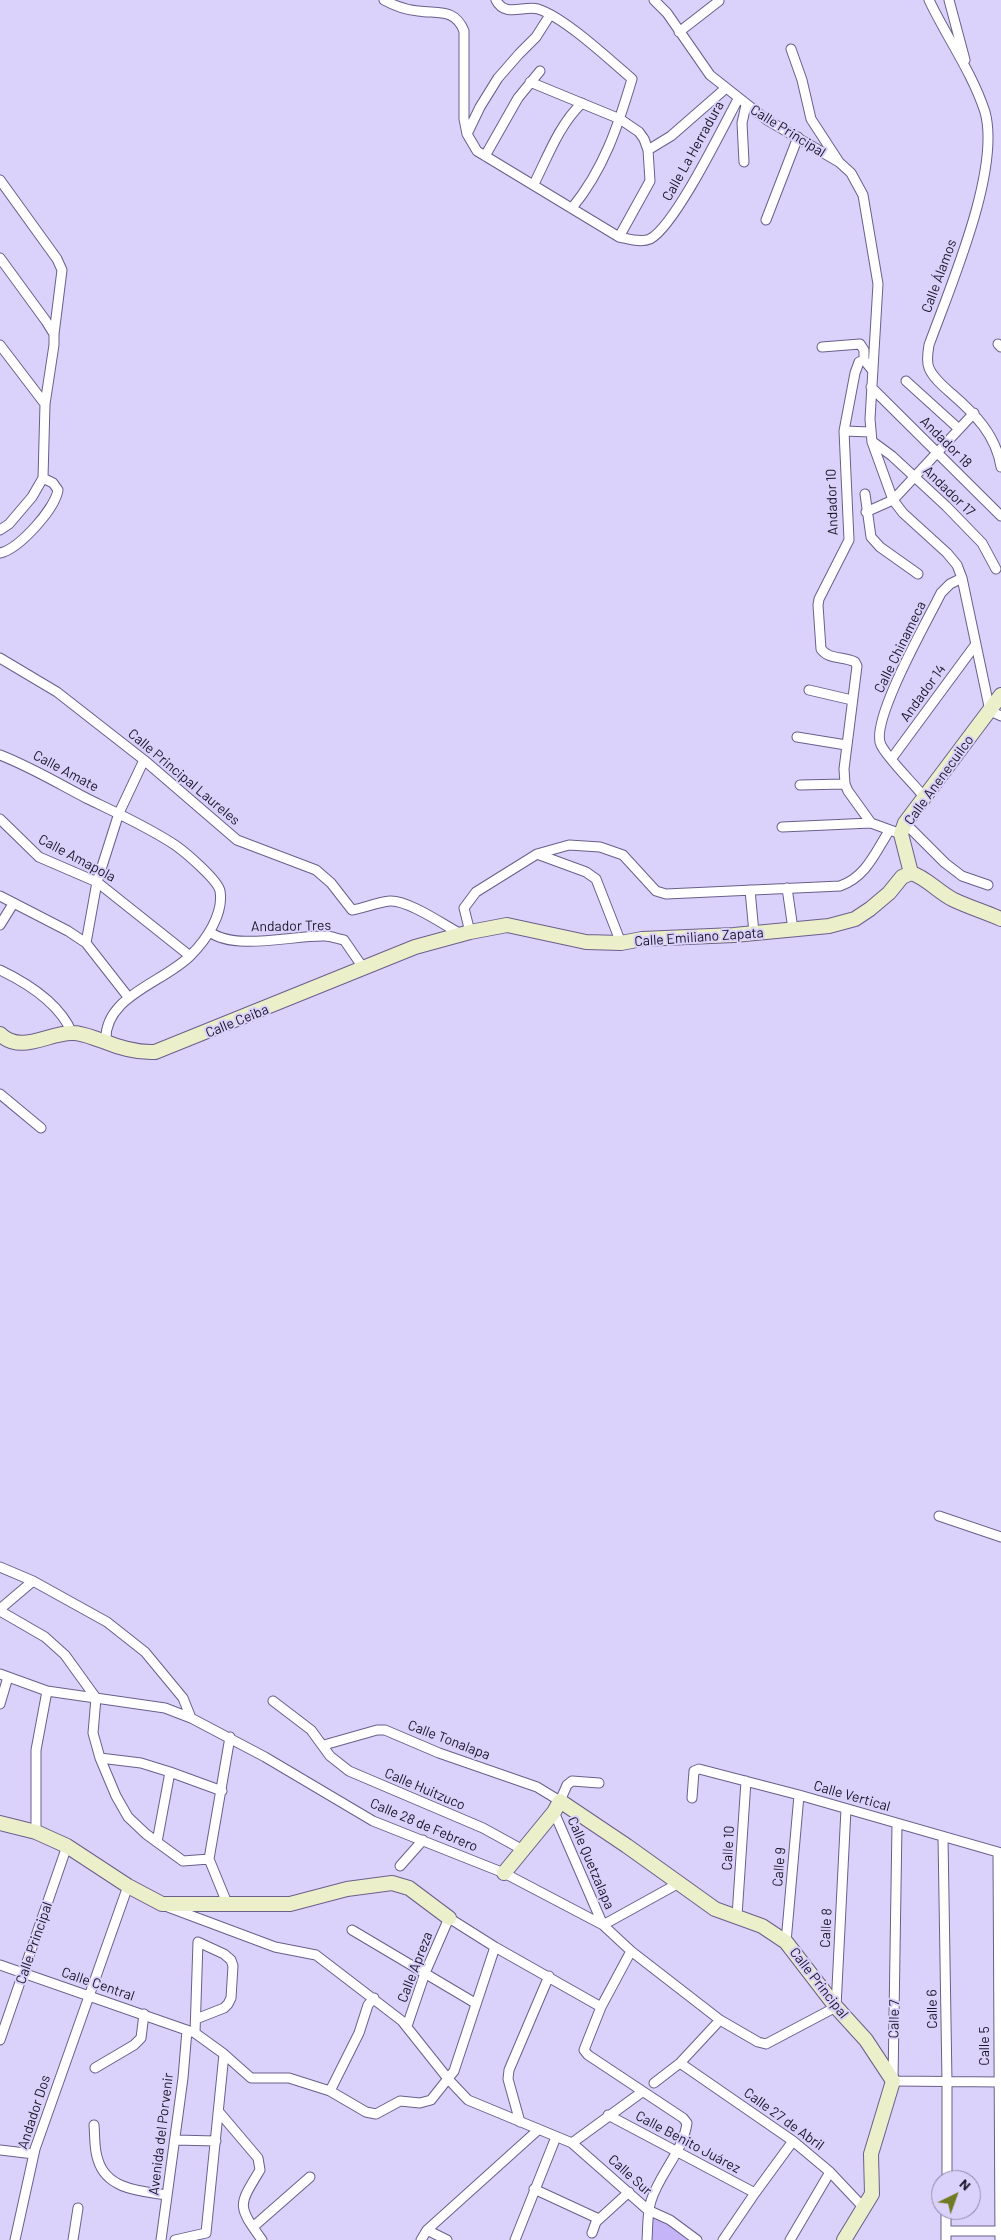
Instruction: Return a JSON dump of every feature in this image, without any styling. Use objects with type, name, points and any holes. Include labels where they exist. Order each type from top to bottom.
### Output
[{"type":"street","points":[[386,0],[415,11],[448,13],[460,20],[464,31],[464,120],[467,134],[477,151],[619,237],[650,181],[648,150],[644,139],[639,132],[620,119],[582,103],[569,100],[530,82]]},
{"type":"street","points":[[406,0],[415,11]]},
{"type":"street","points":[[496,0],[508,10],[537,9],[550,15],[575,32],[632,79],[620,119],[597,174],[572,208]]},
{"type":"street","name":"Calle Principal","points":[[654,0],[710,75],[767,120],[839,162],[851,173],[863,196],[878,284],[870,432],[872,442],[894,500],[903,513],[946,552],[957,565],[962,578],[976,644],[995,714]]},
{"type":"street","points":[[679,32],[719,0]]},
{"type":"street","points":[[929,0],[968,75]]},
{"type":"street","points":[[949,0],[968,75]]},
{"type":"street","points":[[467,134],[480,107],[498,78],[536,37],[550,15]]},
{"type":"street","points":[[791,49],[802,80],[812,119],[839,162]]},
{"type":"street","points":[[485,156],[518,98],[540,71]]},
{"type":"street","name":"Calle Álamos","points":[[968,75],[985,112],[990,136],[990,153],[978,208],[929,345],[927,358],[929,369],[940,383],[974,413],[991,437],[1001,467]]},
{"type":"street","points":[[648,150],[671,136],[726,88]]},
{"type":"street","name":"Calle La Herradura","points":[[619,237],[640,240],[650,239],[658,232],[679,207],[738,98]]},
{"type":"street","points":[[534,184],[560,130],[571,114],[582,103]]},
{"type":"street","points":[[744,162],[742,123],[746,105]]},
{"type":"street","points":[[766,220],[798,137]]},
{"type":"street","points":[[0,180],[57,259],[62,270],[45,404],[43,478],[32,497],[9,524],[0,530]]},
{"type":"street","points":[[0,258],[54,334]]},
{"type":"street","points":[[822,347],[860,344],[864,350],[864,360],[873,371]]},
{"type":"street","points":[[0,345],[45,404]]},
{"type":"street","name":"Andador 10","points":[[852,700],[857,666],[855,662],[825,655],[821,649],[819,598],[849,540],[844,431],[855,373],[859,362],[864,360]]},
{"type":"street","points":[[906,381],[959,429]]},
{"type":"street","name":"Andador 18","points":[[872,387],[1001,516]]},
{"type":"street","points":[[866,512],[894,500],[974,413]]},
{"type":"street","points":[[844,431],[870,432]]},
{"type":"street","name":"Andador 17","points":[[872,442],[892,456],[915,477],[982,543],[996,570]]},
{"type":"street","points":[[0,553],[9,552],[23,539],[56,500],[58,490],[53,483],[43,478]]},
{"type":"street","points":[[865,494],[871,537],[875,543],[918,574]]},
{"type":"street","name":"Calle Chinameca","points":[[892,758],[881,745],[879,738],[888,704],[941,593],[950,584],[962,578]]},
{"type":"street","name":"Andador 14","points":[[892,758],[976,644]]},
{"type":"street","name":"Calle Principal Laureles","points":[[0,658],[57,692],[144,760],[237,840],[316,870],[331,883],[352,910],[367,908],[377,903],[399,901],[466,933]]},
{"type":"street","points":[[809,690],[852,700],[844,768],[845,784],[871,824]]},
{"type":"street","name":"Calle Anenecuilco","points":[[911,873],[898,829],[995,714],[1001,695]]},
{"type":"street","points":[[797,737],[846,745]]},
{"type":"street","name":"Calle Amate","points":[[0,755],[20,763],[119,813],[176,846],[212,879],[220,890],[218,909],[210,932]]},
{"type":"street","points":[[892,758],[925,798]]},
{"type":"street","points":[[86,943],[97,882],[119,813],[144,760]]},
{"type":"street","points":[[800,785],[845,784]]},
{"type":"street","name":"Calle Amapola","points":[[0,819],[39,857],[97,882],[190,956]]},
{"type":"street","points":[[782,827],[871,824],[898,829],[962,876],[988,885]]},
{"type":"street","points":[[466,933],[464,908],[476,892],[537,854],[569,845],[600,848],[624,855],[656,891],[666,894],[840,886],[852,882],[861,875],[898,829]]},
{"type":"street","points":[[537,854],[586,872],[596,879],[621,943]]},
{"type":"street","points":[[911,873],[917,874],[935,889],[954,900],[1001,918]]},
{"type":"street","name":"Calle Emiliano Zapata","points":[[466,933],[507,925],[586,942],[621,943],[642,939],[754,933],[829,926],[855,919],[880,901],[902,877],[911,873]]},
{"type":"street","points":[[786,888],[793,929]]},
{"type":"street","points":[[750,890],[754,933]]},
{"type":"street","points":[[0,896],[68,931],[86,943],[129,998]]},
{"type":"street","points":[[0,925],[13,904]]},
{"type":"street","points":[[106,1042],[105,1031],[110,1016],[129,998],[190,956],[210,932]]},
{"type":"street","name":"Andador Tres","points":[[210,932],[217,938],[260,942],[326,936],[344,940],[364,969]]},
{"type":"street","name":"Calle Ceiba","points":[[0,1034],[14,1043],[26,1043],[72,1033],[83,1034],[139,1053],[155,1052],[415,948],[466,933]]},
{"type":"street","points":[[0,970],[32,989],[64,1018],[72,1033]]},
{"type":"street","points":[[0,1094],[41,1128]]},
{"type":"street","points":[[939,1516],[1001,1537]]},
{"type":"street","points":[[0,1567],[32,1581],[107,1622],[145,1652],[183,1698],[192,1718]]},
{"type":"street","points":[[32,1581],[0,1610],[45,1637],[65,1655],[96,1698],[93,1734],[100,1758],[116,1796],[128,1817],[183,1861],[210,1860]]},
{"type":"street","points":[[0,1704],[4,1675]]},
{"type":"street","name":"Calle 28 de Febrero","points":[[4,1675],[47,1691],[165,1708],[192,1718],[230,1737],[373,1821],[504,1873],[603,1926],[631,1951],[720,2020]]},
{"type":"street","points":[[36,1832],[36,1750],[47,1691]]},
{"type":"street","name":"Calle Huitzuco","points":[[273,1701],[311,1730],[324,1745],[330,1756],[349,1771],[451,1814],[523,1850]]},
{"type":"street","name":"Calle Tonalapa","points":[[324,1745],[377,1730],[385,1730],[439,1753],[537,1787],[557,1807]]},
{"type":"street","points":[[227,1903],[210,1860],[230,1737]]},
{"type":"street","points":[[100,1758],[141,1764],[170,1772],[222,1791]]},
{"type":"street","name":"Calle Vertical","points":[[692,1798],[696,1770],[799,1795],[1000,1853]]},
{"type":"street","points":[[157,1842],[170,1772]]},
{"type":"street","points":[[504,1873],[557,1807],[567,1785],[572,1781],[599,1783]]},
{"type":"street","name":"Calle 10","points":[[737,1916],[746,1781]]},
{"type":"street","name":"Calle 9","points":[[786,1942],[799,1795]]},
{"type":"street","name":"Calle Principal","points":[[557,1807],[627,1846],[715,1909],[762,1926],[786,1942],[836,2007],[866,2040],[893,2081]]},
{"type":"street","name":"Calle Quetzalapa","points":[[557,1807],[603,1926]]},
{"type":"street","name":"Calle 8","points":[[836,2007],[846,1809]]},
{"type":"street","name":"Calle 7","points":[[844,2240],[872,2194],[871,2154],[893,2081],[897,1824]]},
{"type":"street","points":[[1,1825],[36,1832],[67,1846],[128,1886],[162,1904],[275,1947],[316,1954],[407,2026],[449,2080],[468,2100],[538,2130],[572,2143],[642,2092]]},
{"type":"street","name":"Calle 6","points":[[943,1837],[947,2170]]},
{"type":"street","points":[[400,1866],[422,1840]]},
{"type":"street","name":"Calle Principal","points":[[0,2040],[67,1846]]},
{"type":"street","name":"Calle 5","points":[[1000,1853],[1000,2234]]},
{"type":"street","points":[[162,1904],[290,1904],[347,1890],[392,1883],[409,1888],[449,1918],[495,1948],[549,1976],[601,2007]]},
{"type":"street","points":[[603,1926],[679,1883]]},
{"type":"street","name":"Andador Dos","points":[[15,2240],[34,2154],[128,1886]]},
{"type":"street","name":"Calle Apreza","points":[[407,2026],[425,1973],[449,1918]]},
{"type":"street","points":[[352,1930],[476,2004]]},
{"type":"street","name":"Avenida del Porvenir","points":[[161,2240],[183,2078],[191,2032],[196,2020],[198,1942],[224,1954],[231,1960],[233,1966],[231,1998],[228,2004],[224,2008],[196,2020]]},
{"type":"street","points":[[449,2080],[454,2071],[495,1948]]},
{"type":"street","points":[[631,1951],[601,2007],[584,2050],[588,2056],[683,2118],[687,2123],[648,2210],[647,2240]]},
{"type":"street","name":"Calle Central","points":[[0,1965],[191,2032],[224,2054],[251,2078],[289,2078],[330,2091],[366,2112],[376,2114],[400,2101],[420,2104],[431,2100],[449,2080]]},
{"type":"street","points":[[520,2122],[508,2078],[509,2070],[549,1976]]},
{"type":"street","points":[[330,2091],[359,2033],[368,2005],[374,1998]]},
{"type":"street","points":[[654,2083],[680,2063],[720,2020],[758,2042],[766,2044],[836,2007]]},
{"type":"street","points":[[95,2068],[134,2045],[141,2038],[144,2014]]},
{"type":"street","points":[[175,2240],[206,2233],[224,2054]]},
{"type":"street","name":"Calle 27 de Abril","points":[[680,2063],[793,2141],[830,2172],[864,2208]]},
{"type":"street","points":[[893,2081],[999,2082]]},
{"type":"street","points":[[219,2112],[258,2158],[261,2165],[242,2203],[244,2212],[262,2240]]},
{"type":"street","name":"Calle Benito Juárez","points":[[608,2115],[755,2193]]},
{"type":"street","points":[[94,2125],[97,2159],[104,2173],[113,2182],[132,2190],[167,2195]]},
{"type":"street","points":[[421,2240],[427,2230],[538,2130]]},
{"type":"street","points":[[516,2240],[534,2189],[556,2137]]},
{"type":"street","points":[[174,2140],[216,2141]]},
{"type":"street","points":[[723,2240],[793,2141]]},
{"type":"street","name":"Calle Sur","points":[[572,2143],[648,2210],[670,2220],[697,2240]]},
{"type":"street","points":[[0,2150],[34,2154]]},
{"type":"street","points":[[790,2240],[830,2172]]},
{"type":"street","points":[[253,2227],[310,2177]]},
{"type":"street","points":[[534,2189],[599,2219]]},
{"type":"street","points":[[592,2233],[599,2219],[629,2192]]},
{"type":"street","points":[[73,2240],[78,2208]]},
{"type":"street","points":[[946,2220],[946,2236],[1000,2234]]},
{"type":"street","points":[[427,2230],[447,2240]]},
{"type":"shaded area","points":[[651,2214],[672,2224],[693,2240],[650,2240]]}]
